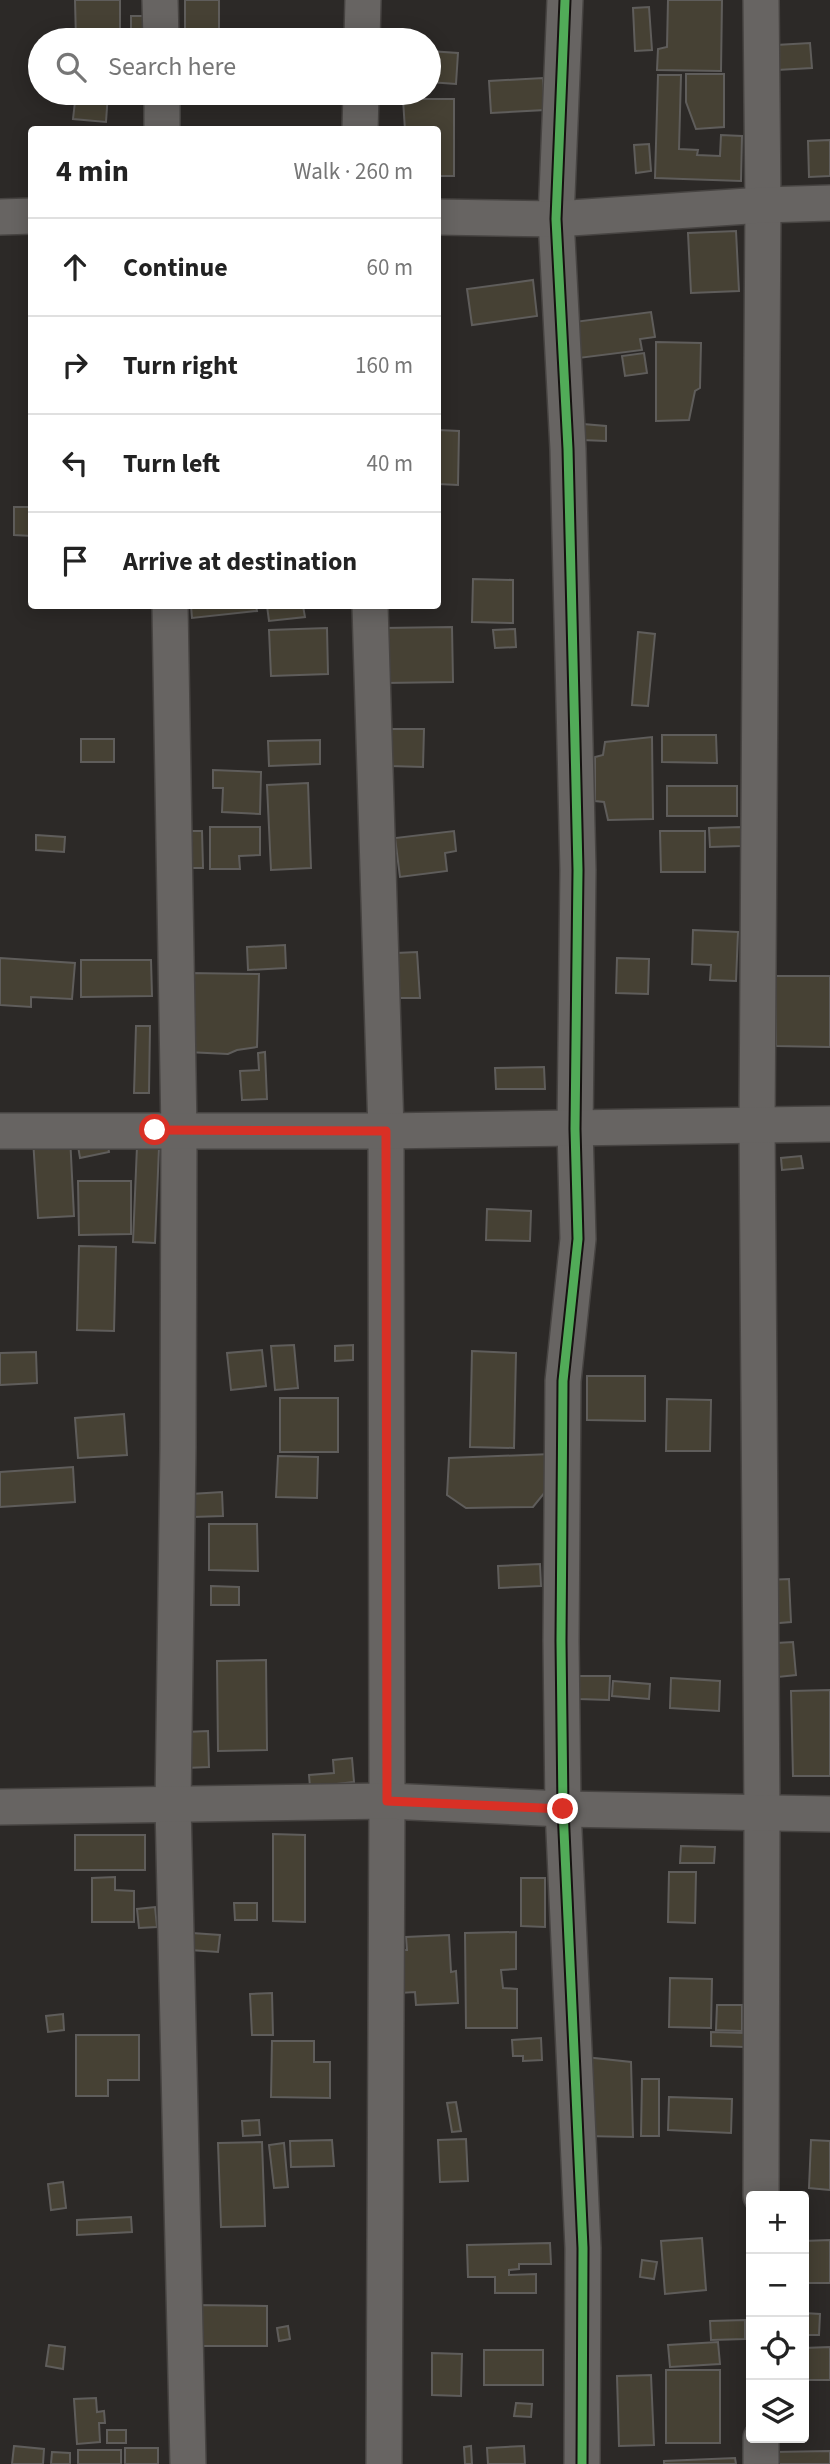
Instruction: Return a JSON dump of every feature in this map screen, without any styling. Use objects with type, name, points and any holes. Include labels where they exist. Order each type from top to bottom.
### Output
[{"type":"street","points":[[160,0],[161,28]]},
{"type":"street","points":[[362,28],[363,0]]},
{"type":"street","points":[[565,0],[556,219],[568,449],[578,870],[575,1129],[578,1238],[563,1381],[561,1641],[563,1809],[583,2248],[582,2464]]},
{"type":"street","points":[[761,0],[763,205],[757,1125],[762,1812],[761,2191]]},
{"type":"street","points":[[162,105],[162,126]]},
{"type":"street","points":[[360,126],[361,105]]},
{"type":"street","points":[[441,217],[556,219],[830,203]]},
{"type":"street","points":[[0,217],[28,216]]},
{"type":"street","points":[[170,609],[179,1132],[173,1805],[188,2464]]},
{"type":"street","points":[[370,609],[386,1131],[384,2464]]},
{"type":"street","points":[[0,1131],[386,1131],[830,1124]]},
{"type":"street","points":[[0,1807],[387,1801],[563,1809],[830,1814]]},
{"type":"street","points":[[761,2443],[761,2464]]},
{"type":"building","points":[[75,0],[120,0],[120,28],[76,28]]},
{"type":"building","points":[[185,0],[219,0],[219,28],[185,28]]},
{"type":"building","points":[[668,0],[722,0],[721,71],[657,70],[658,49],[667,47]]},
{"type":"building","points":[[649,7],[652,50],[635,51],[633,8]]},
{"type":"building","points":[[131,16],[154,16],[155,28],[131,28]]},
{"type":"building","points":[[810,43],[812,68],[777,70],[776,45]]},
{"type":"building","points":[[441,52],[458,53],[456,84],[441,83]]},
{"type":"building","points":[[686,74],[724,74],[724,127],[696,129],[686,102]]},
{"type":"building","points":[[658,75],[681,75],[679,149],[698,150],[697,155],[720,156],[721,135],[742,136],[741,181],[655,178]]},
{"type":"building","points":[[543,78],[545,110],[491,113],[489,81]]},
{"type":"building","points":[[441,99],[454,99],[454,176],[441,176],[441,126],[405,126],[403,105],[441,105]]},
{"type":"building","points":[[75,105],[107,105],[106,122],[73,119]]},
{"type":"building","points":[[830,140],[830,176],[809,177],[808,141]]},
{"type":"building","points":[[649,144],[651,171],[636,173],[634,145]]},
{"type":"building","points":[[736,231],[739,291],[691,293],[688,233]]},
{"type":"building","points":[[533,280],[537,316],[472,325],[467,289]]},
{"type":"building","points":[[651,312],[655,337],[640,339],[642,350],[579,358],[574,322]]},
{"type":"building","points":[[656,342],[701,343],[700,388],[695,391],[689,420],[656,421]]},
{"type":"building","points":[[644,353],[647,373],[625,376],[622,356]]},
{"type":"building","points":[[583,424],[606,426],[606,441],[582,440]]},
{"type":"building","points":[[441,430],[459,431],[458,485],[441,484]]},
{"type":"building","points":[[14,507],[28,507],[28,536],[14,535]]},
{"type":"building","points":[[473,579],[513,580],[513,623],[472,622]]},
{"type":"building","points":[[191,609],[257,611],[192,618]]},
{"type":"building","points":[[267,609],[304,609],[305,617],[269,621]]},
{"type":"building","points":[[452,627],[453,682],[384,683],[383,628]]},
{"type":"building","points":[[327,628],[328,674],[271,676],[269,630]]},
{"type":"building","points":[[515,629],[516,647],[495,648],[493,630]]},
{"type":"building","points":[[638,632],[655,634],[648,706],[632,705]]},
{"type":"building","points":[[391,729],[424,729],[423,767],[390,766]]},
{"type":"building","points":[[662,735],[716,735],[717,763],[662,762]]},
{"type":"building","points":[[652,737],[653,819],[608,820],[604,802],[595,801],[595,757],[603,755],[605,742]]},
{"type":"building","points":[[81,739],[114,739],[114,762],[81,762]]},
{"type":"building","points":[[320,740],[320,764],[269,766],[268,741]]},
{"type":"building","points":[[213,770],[261,772],[260,814],[222,812],[223,788],[213,788]]},
{"type":"building","points":[[308,783],[311,868],[271,870],[267,785]]},
{"type":"building","points":[[667,786],[737,786],[737,816],[667,816]]},
{"type":"building","points":[[210,827],[260,827],[260,855],[239,856],[240,869],[210,869]]},
{"type":"building","points":[[741,827],[742,846],[710,847],[709,828]]},
{"type":"building","points":[[182,831],[202,831],[203,868],[182,868]]},
{"type":"building","points":[[454,831],[456,851],[445,853],[447,871],[400,877],[395,838]]},
{"type":"building","points":[[660,831],[705,831],[705,872],[661,872]]},
{"type":"building","points":[[36,835],[65,837],[64,852],[36,850]]},
{"type":"building","points":[[693,930],[738,932],[736,981],[710,980],[711,965],[692,964]]},
{"type":"building","points":[[285,945],[286,968],[248,970],[247,947]]},
{"type":"building","points":[[417,952],[420,998],[398,998],[396,953]]},
{"type":"building","points":[[0,958],[75,963],[72,999],[31,997],[31,1007],[0,1005]]},
{"type":"building","points":[[617,958],[649,959],[648,994],[616,993]]},
{"type":"building","points":[[81,960],[151,960],[152,996],[81,997]]},
{"type":"building","points":[[188,973],[259,974],[257,1047],[228,1054],[187,1052]]},
{"type":"building","points":[[775,976],[830,976],[830,1047],[776,1046]]},
{"type":"building","points":[[136,1026],[150,1026],[149,1093],[134,1093]]},
{"type":"building","points":[[265,1052],[267,1099],[242,1100],[240,1071],[259,1070],[258,1053]]},
{"type":"building","points":[[544,1067],[545,1089],[496,1089],[495,1068]]},
{"type":"building","points":[[106,1134],[109,1152],[80,1158],[77,1140]]},
{"type":"building","points":[[70,1136],[74,1216],[38,1218],[33,1139]]},
{"type":"building","points":[[137,1146],[159,1148],[155,1243],[133,1242]]},
{"type":"building","points":[[801,1156],[803,1168],[782,1170],[781,1158]]},
{"type":"building","points":[[78,1181],[131,1181],[131,1234],[79,1235]]},
{"type":"building","points":[[487,1209],[531,1211],[530,1241],[486,1240]]},
{"type":"building","points":[[79,1246],[116,1247],[114,1331],[77,1330]]},
{"type":"building","points":[[294,1345],[298,1388],[275,1390],[271,1346]]},
{"type":"building","points":[[353,1345],[353,1360],[335,1361],[335,1346]]},
{"type":"building","points":[[262,1350],[266,1386],[231,1390],[227,1353]]},
{"type":"building","points":[[472,1351],[516,1353],[514,1448],[470,1447]]},
{"type":"building","points":[[36,1352],[37,1383],[0,1385],[0,1353]]},
{"type":"building","points":[[587,1376],[645,1376],[645,1421],[587,1420]]},
{"type":"building","points":[[280,1398],[338,1398],[338,1452],[280,1452]]},
{"type":"building","points":[[667,1399],[711,1400],[710,1451],[666,1451]]},
{"type":"building","points":[[124,1414],[127,1455],[78,1458],[75,1418]]},
{"type":"building","points":[[551,1454],[550,1486],[533,1507],[466,1508],[447,1495],[449,1458]]},
{"type":"building","points":[[278,1456],[318,1457],[317,1498],[276,1497]]},
{"type":"building","points":[[73,1467],[75,1502],[0,1507],[0,1472]]},
{"type":"building","points":[[222,1492],[223,1516],[192,1517],[191,1494]]},
{"type":"building","points":[[209,1524],[257,1524],[258,1571],[209,1570]]},
{"type":"building","points":[[540,1564],[541,1586],[499,1588],[498,1566]]},
{"type":"building","points":[[789,1579],[791,1622],[768,1624],[766,1580]]},
{"type":"building","points":[[211,1586],[239,1587],[239,1605],[211,1605]]},
{"type":"building","points":[[793,1642],[796,1675],[778,1677],[776,1643]]},
{"type":"building","points":[[266,1660],[267,1750],[218,1751],[217,1661]]},
{"type":"building","points":[[579,1676],[610,1676],[609,1700],[579,1699]]},
{"type":"building","points":[[671,1678],[720,1681],[719,1711],[670,1708]]},
{"type":"building","points":[[613,1681],[650,1684],[649,1699],[612,1696]]},
{"type":"building","points":[[830,1690],[830,1776],[793,1776],[791,1691]]},
{"type":"building","points":[[208,1731],[209,1767],[186,1768],[185,1732]]},
{"type":"building","points":[[352,1758],[354,1782],[310,1787],[309,1775],[334,1773],[333,1760]]},
{"type":"building","points":[[273,1834],[305,1835],[305,1922],[273,1921]]},
{"type":"building","points":[[75,1835],[145,1835],[145,1870],[75,1870]]},
{"type":"building","points":[[681,1846],[715,1847],[714,1863],[680,1863]]},
{"type":"building","points":[[669,1872],[696,1872],[695,1923],[668,1922]]},
{"type":"building","points":[[115,1877],[115,1890],[134,1891],[134,1922],[92,1922],[92,1878]]},
{"type":"building","points":[[521,1878],[545,1878],[545,1927],[521,1926]]},
{"type":"building","points":[[234,1903],[257,1903],[257,1920],[235,1920]]},
{"type":"building","points":[[155,1907],[157,1927],[139,1928],[137,1909]]},
{"type":"building","points":[[516,1932],[516,1969],[501,1970],[503,1988],[517,1989],[517,2028],[466,2028],[465,1933]]},
{"type":"building","points":[[192,1933],[220,1935],[218,1952],[190,1950]]},
{"type":"building","points":[[449,1935],[451,1972],[456,1971],[458,2003],[416,2005],[415,1992],[400,1993],[397,1950],[407,1950],[406,1937]]},
{"type":"building","points":[[670,1978],[712,1979],[711,2028],[669,2027]]},
{"type":"building","points":[[272,1993],[273,2035],[252,2035],[250,1994]]},
{"type":"building","points":[[717,2005],[742,2005],[742,2031],[716,2030]]},
{"type":"building","points":[[63,2014],[64,2030],[48,2032],[46,2016]]},
{"type":"building","points":[[711,2032],[745,2033],[745,2047],[711,2046]]},
{"type":"building","points":[[76,2035],[139,2035],[139,2080],[108,2080],[108,2096],[76,2096]]},
{"type":"building","points":[[541,2038],[542,2060],[523,2061],[523,2056],[513,2056],[512,2040]]},
{"type":"building","points":[[272,2041],[314,2041],[314,2062],[330,2062],[330,2098],[271,2097]]},
{"type":"building","points":[[585,2057],[631,2062],[633,2137],[584,2136]]},
{"type":"building","points":[[642,2079],[659,2079],[659,2136],[641,2136]]},
{"type":"building","points":[[669,2097],[732,2099],[731,2133],[668,2130]]},
{"type":"building","points":[[456,2102],[461,2131],[452,2132],[447,2103]]},
{"type":"building","points":[[259,2120],[260,2135],[243,2136],[242,2121]]},
{"type":"building","points":[[466,2139],[468,2181],[440,2182],[438,2140]]},
{"type":"building","points":[[332,2140],[334,2166],[291,2167],[290,2141]]},
{"type":"building","points":[[811,2140],[830,2141],[830,2190],[809,2188]]},
{"type":"building","points":[[262,2142],[265,2226],[221,2227],[218,2143]]},
{"type":"building","points":[[284,2143],[288,2187],[274,2188],[269,2145]]},
{"type":"building","points":[[63,2182],[66,2208],[51,2210],[48,2184]]},
{"type":"building","points":[[131,2217],[132,2232],[77,2235],[77,2220]]},
{"type":"building","points":[[702,2238],[706,2290],[665,2294],[661,2241]]},
{"type":"building","points":[[830,2240],[830,2283],[809,2283],[809,2241]]},
{"type":"building","points":[[550,2243],[551,2264],[519,2264],[519,2269],[509,2270],[509,2275],[536,2274],[536,2293],[495,2293],[495,2277],[468,2277],[467,2245]]},
{"type":"building","points":[[642,2260],[657,2262],[654,2279],[640,2277]]},
{"type":"building","points":[[193,2305],[267,2306],[267,2346],[192,2346]]},
{"type":"building","points":[[809,2313],[820,2314],[819,2335],[809,2335]]},
{"type":"building","points":[[745,2320],[745,2339],[711,2340],[710,2321]]},
{"type":"building","points":[[288,2326],[290,2339],[279,2341],[277,2328]]},
{"type":"building","points":[[718,2342],[720,2364],[670,2367],[668,2345]]},
{"type":"building","points":[[49,2345],[65,2347],[63,2369],[46,2366]]},
{"type":"building","points":[[830,2347],[830,2380],[809,2380],[809,2348]]},
{"type":"building","points":[[484,2350],[543,2350],[543,2385],[484,2385]]},
{"type":"building","points":[[432,2353],[462,2354],[461,2396],[432,2395]]},
{"type":"building","points":[[666,2370],[720,2370],[720,2443],[666,2443]]},
{"type":"building","points":[[651,2375],[654,2445],[619,2446],[617,2376]]},
{"type":"building","points":[[96,2398],[97,2412],[104,2411],[105,2423],[99,2423],[100,2442],[77,2444],[74,2399]]},
{"type":"building","points":[[516,2403],[532,2404],[531,2417],[514,2416]]},
{"type":"building","points":[[107,2430],[126,2430],[126,2443],[107,2443]]},
{"type":"building","points":[[14,2446],[44,2449],[43,2464],[12,2464]]},
{"type":"building","points":[[471,2446],[472,2464],[465,2464],[464,2447]]},
{"type":"building","points":[[524,2446],[525,2464],[488,2464],[487,2448]]},
{"type":"building","points":[[125,2448],[158,2448],[158,2464],[125,2464]]},
{"type":"building","points":[[78,2450],[121,2450],[121,2464],[78,2464]]},
{"type":"building","points":[[830,2451],[830,2464],[773,2464],[772,2452]]},
{"type":"building","points":[[52,2452],[70,2453],[70,2464],[51,2464]]},
{"type":"building","points":[[735,2458],[736,2464],[664,2464],[664,2461]]},
{"type":"cycle path","points":[[565,0],[556,219],[568,449],[578,870],[575,1129],[578,1239],[563,1381],[561,1641],[563,1809],[583,2248],[582,2464]]},
{"type":"route","points":[[155,1130],[386,1131],[387,1801],[563,1809]]}]
